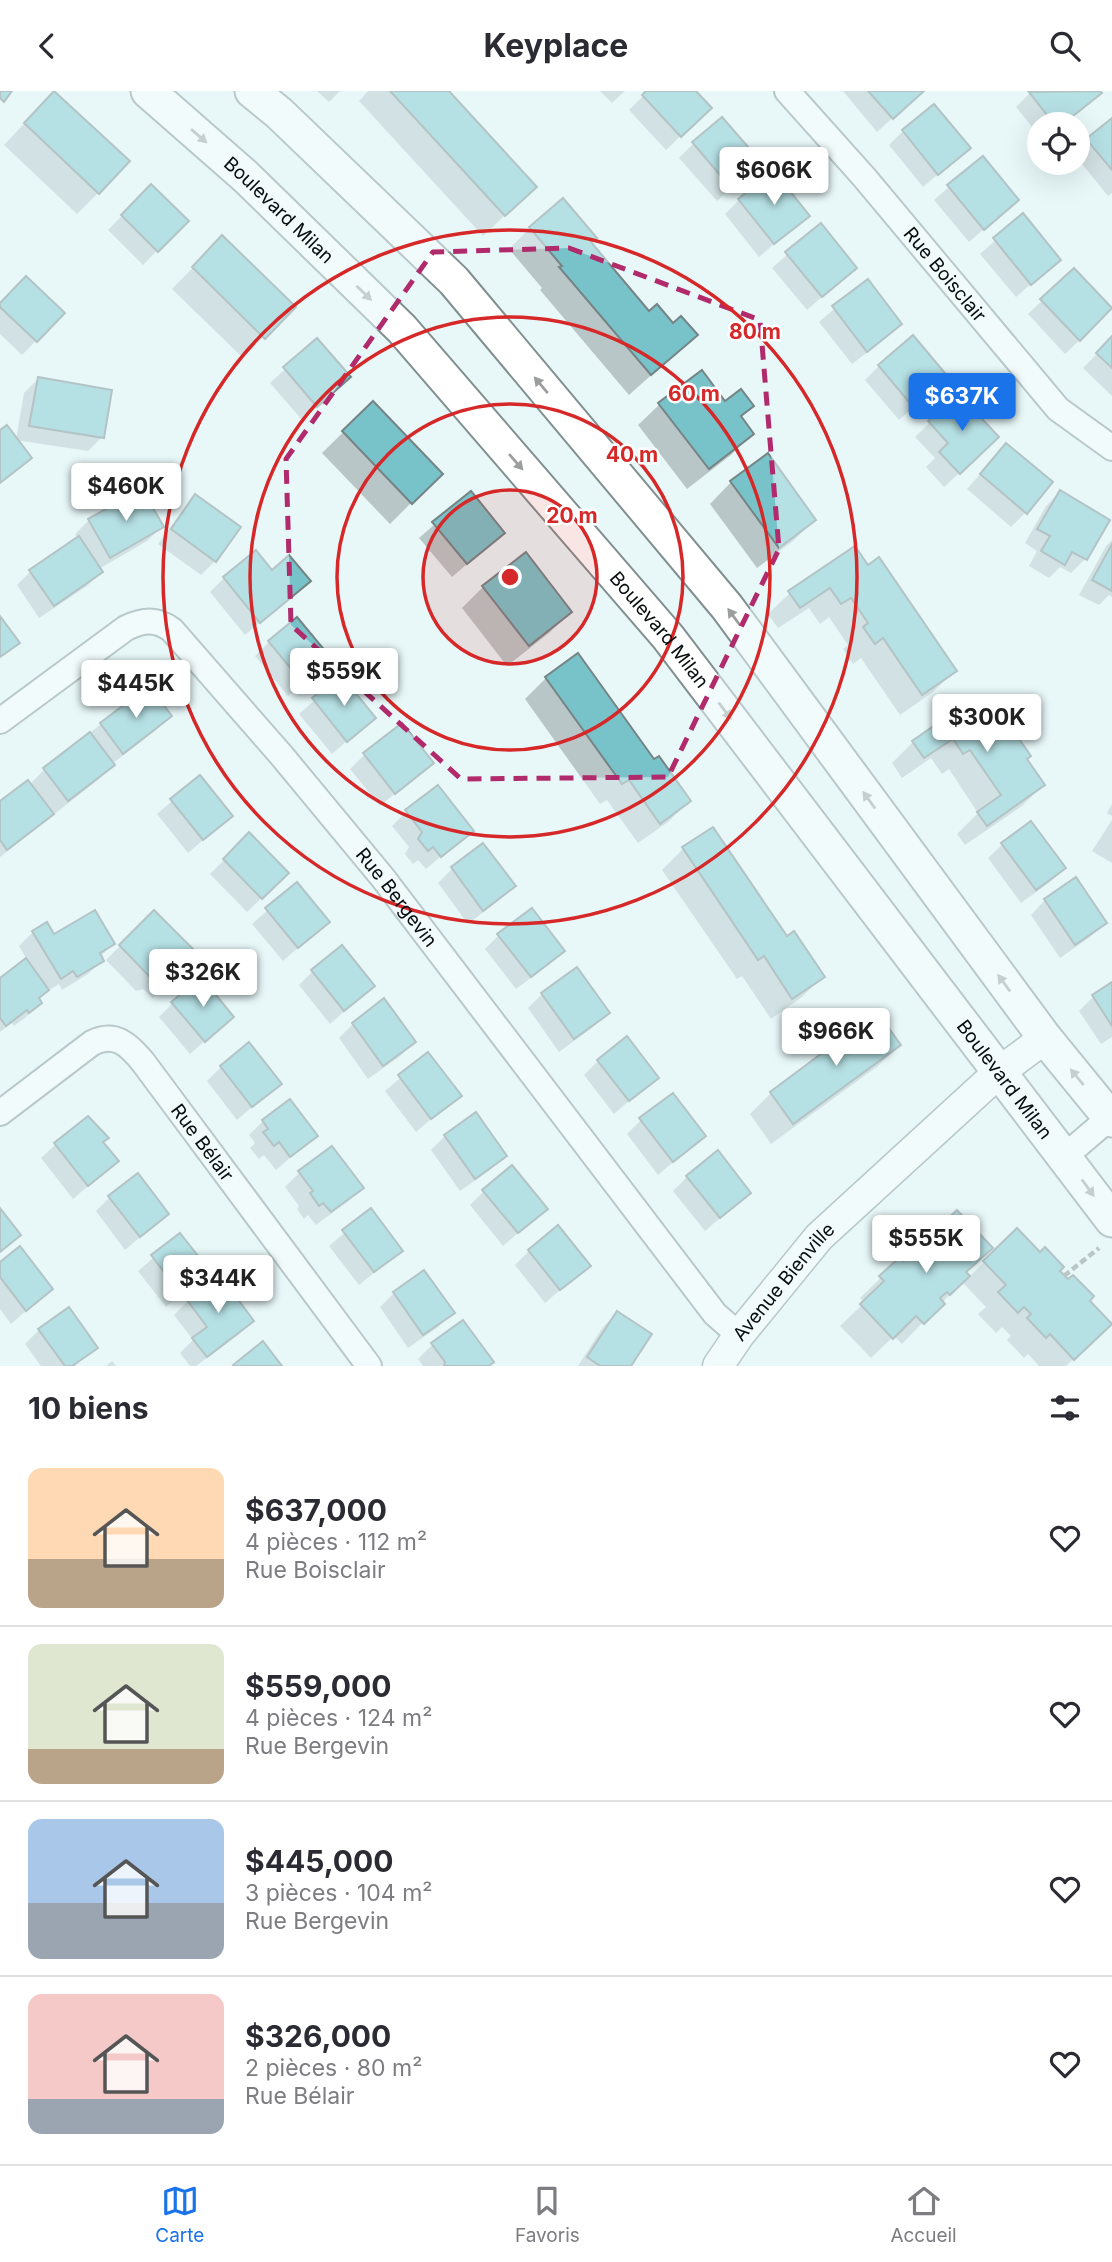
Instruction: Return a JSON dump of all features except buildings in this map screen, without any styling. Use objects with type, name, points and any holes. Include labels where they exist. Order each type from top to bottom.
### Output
[{"type":"main road","name":"Boulevard Milan","points":[[148,91],[245,176],[402,329],[659,626],[1065,1156],[1108,1232]]},
{"type":"main road","points":[[251,91],[279,113],[463,291],[727,607],[1045,1038],[1111,1117]]},
{"type":"street","name":"Rue Boisclair","points":[[787,91],[864,177],[1058,409],[1112,448]]},
{"type":"street","name":"Rue Bergevin","points":[[0,722],[135,623],[152,621],[172,630],[282,756],[383,878],[715,1314],[739,1335]]},
{"type":"street","name":"Rue Bélair","points":[[0,1112],[92,1043],[111,1038],[129,1046],[369,1366]]},
{"type":"street","name":"Avenue Bienville","points":[[718,1366],[739,1335],[819,1237],[999,1073],[1045,1038]]},
{"type":"street","points":[[1065,1156],[1111,1117]]},
{"type":"path","points":[[879,1226],[907,1258]]},
{"type":"path","points":[[1064,1276],[1108,1232]]},
{"type":"highlighted area","points":[[569,248],[760,320],[779,549],[668,777],[461,779],[291,625],[286,459],[433,252]]}]
